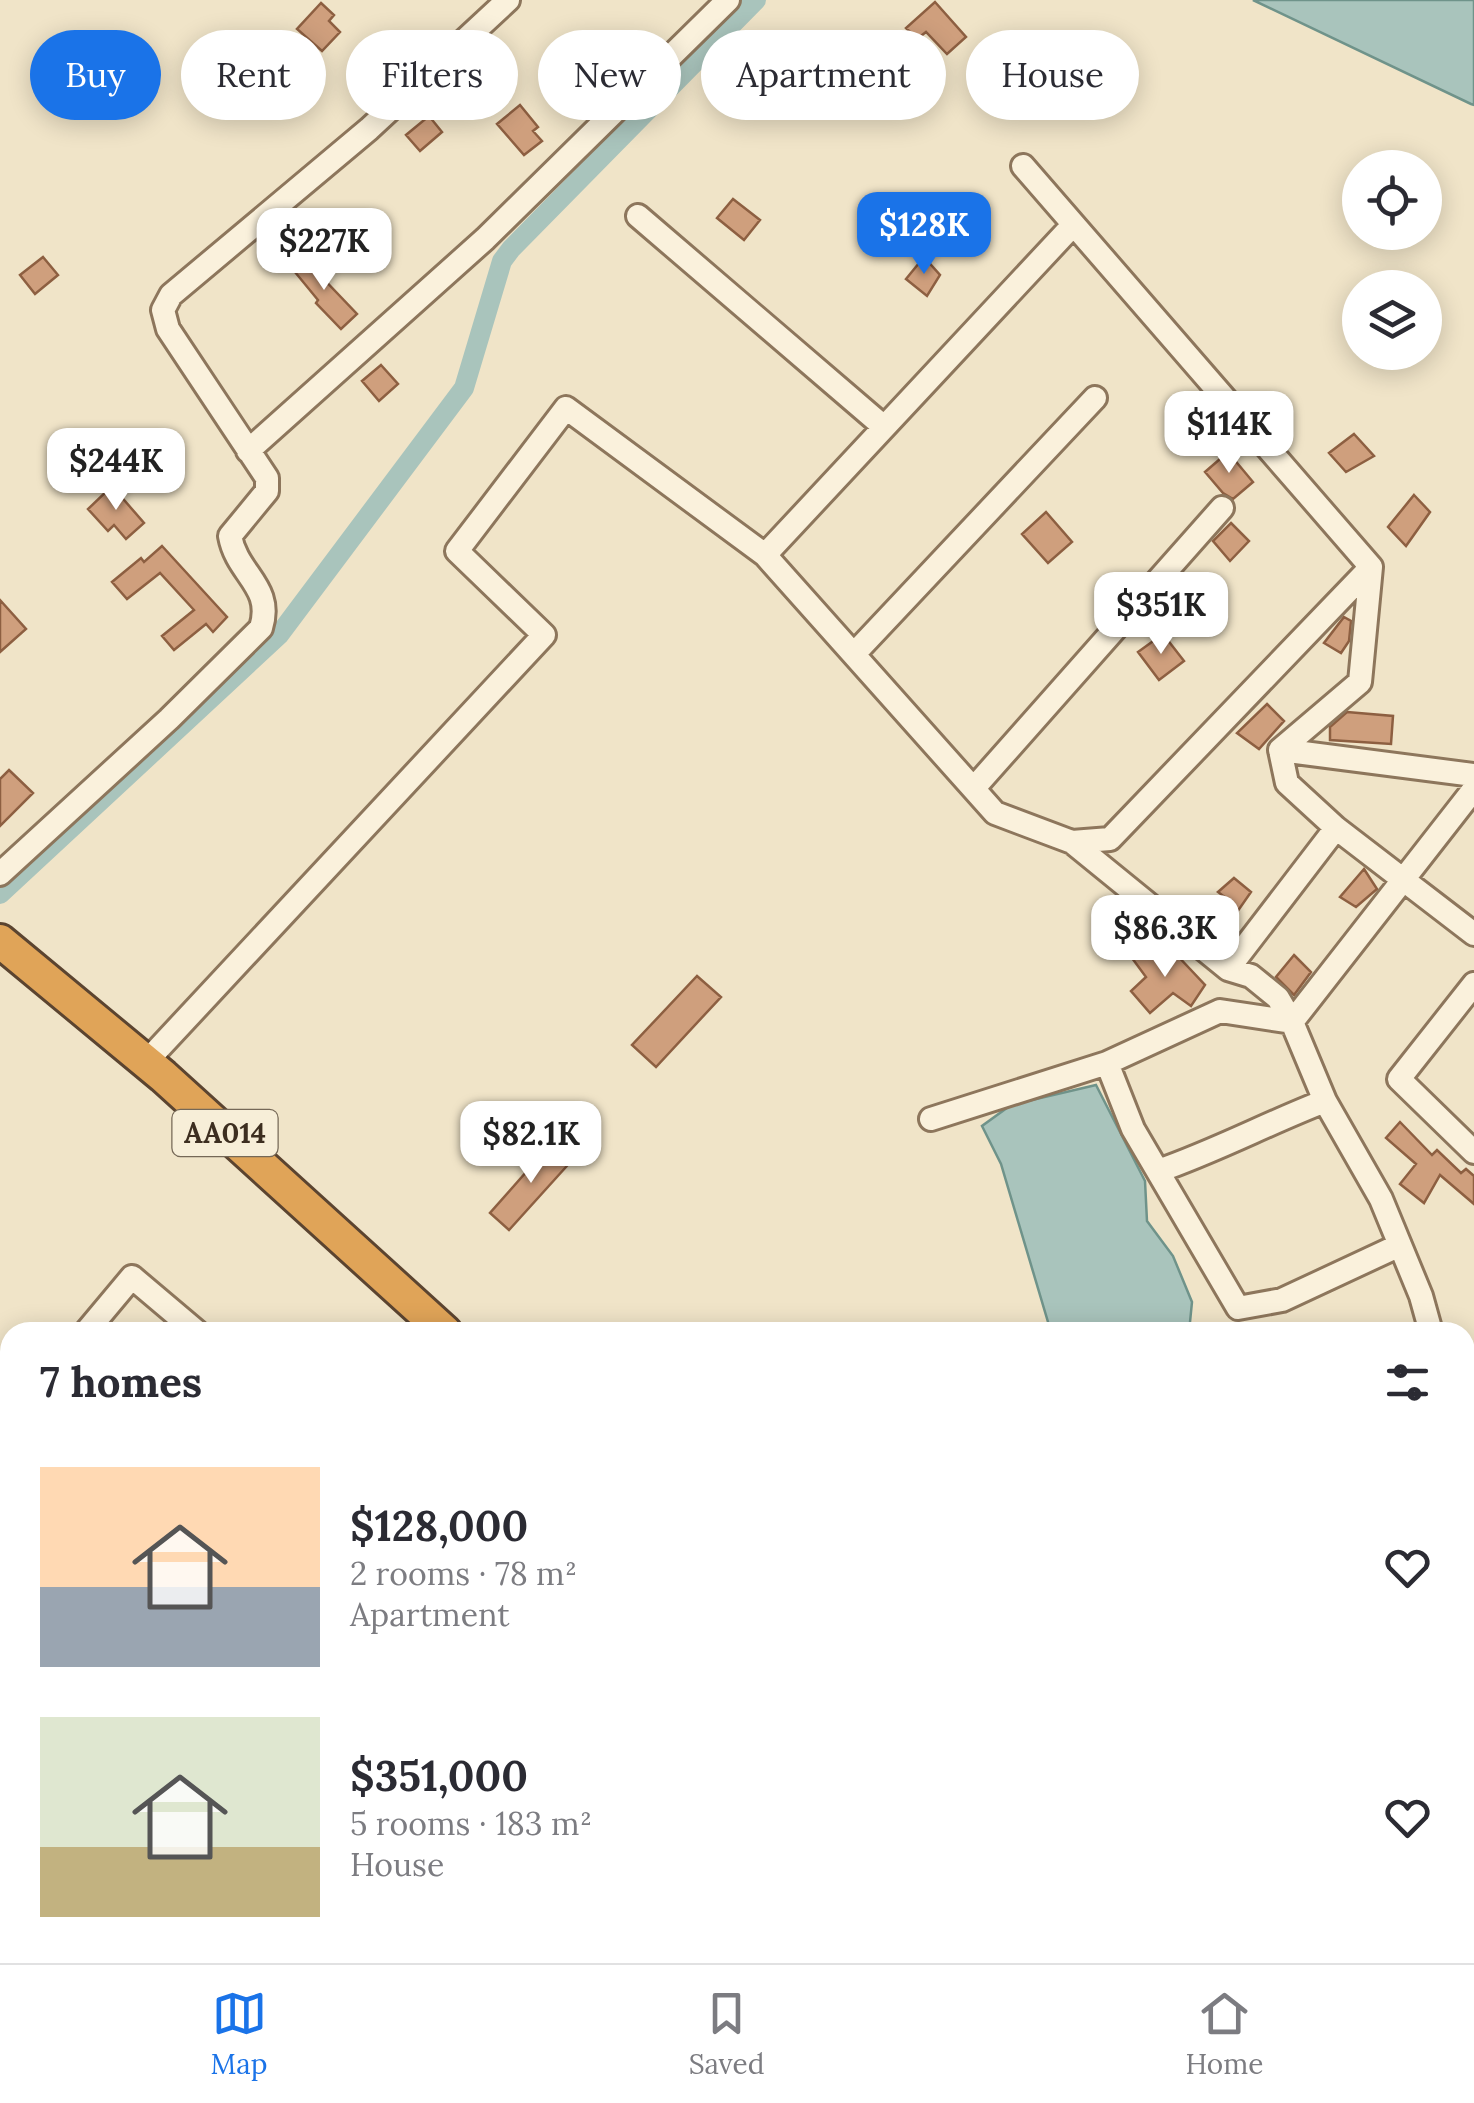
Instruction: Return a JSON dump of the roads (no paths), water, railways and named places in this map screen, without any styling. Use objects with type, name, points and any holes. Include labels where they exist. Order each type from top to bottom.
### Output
[{"type":"highway","name":"AA014","points":[[0,941],[146,1062],[429,1322]]},
{"type":"street","points":[[248,451],[484,239],[728,0]]},
{"type":"street","points":[[0,874],[261,628],[266,610],[261,592],[234,554],[230,536],[266,491],[267,478],[168,328],[164,310],[171,295],[370,129],[494,4]]},
{"type":"street","points":[[1023,166],[1372,567],[1360,682],[1280,750]]},
{"type":"street","points":[[638,216],[884,427]]},
{"type":"street","points":[[764,554],[1073,224]]},
{"type":"street","points":[[854,654],[1094,398]]},
{"type":"street","points":[[146,1062],[544,635],[457,551],[566,408],[764,554],[996,813],[1072,842],[1228,969],[1251,976],[1278,998],[1325,1101],[1381,1199],[1428,1322]]},
{"type":"street","points":[[974,788],[1222,508]]},
{"type":"street","points":[[1072,842],[1110,839],[1372,567]]},
{"type":"street","points":[[1280,750],[1474,775]]},
{"type":"street","points":[[1280,750],[1287,783],[1336,828],[1474,934]]},
{"type":"street","points":[[1292,1022],[1474,789]]},
{"type":"street","points":[[1228,969],[1336,828]]},
{"type":"street","points":[[1474,984],[1399,1079],[1474,1152]]},
{"type":"street","points":[[930,1119],[1108,1062],[1220,1011],[1292,1022]]},
{"type":"street","points":[[1108,1062],[1133,1129],[1238,1308],[1282,1300],[1400,1246]]},
{"type":"street","points":[[1158,1171],[1213,1152],[1264,1125],[1325,1101]]},
{"type":"street","points":[[95,1322],[132,1278],[185,1322]]},
{"type":"water","points":[[1253,0],[1474,0],[1474,105],[1471,104]]},
{"type":"water","points":[[1096,1085],[1145,1181],[1147,1221],[1173,1256],[1192,1302],[1190,1322],[1048,1322],[1001,1164],[982,1126],[1011,1105]]},
{"type":"waterway","points":[[0,894],[279,635],[464,388],[502,261],[511,249],[756,0]]}]
